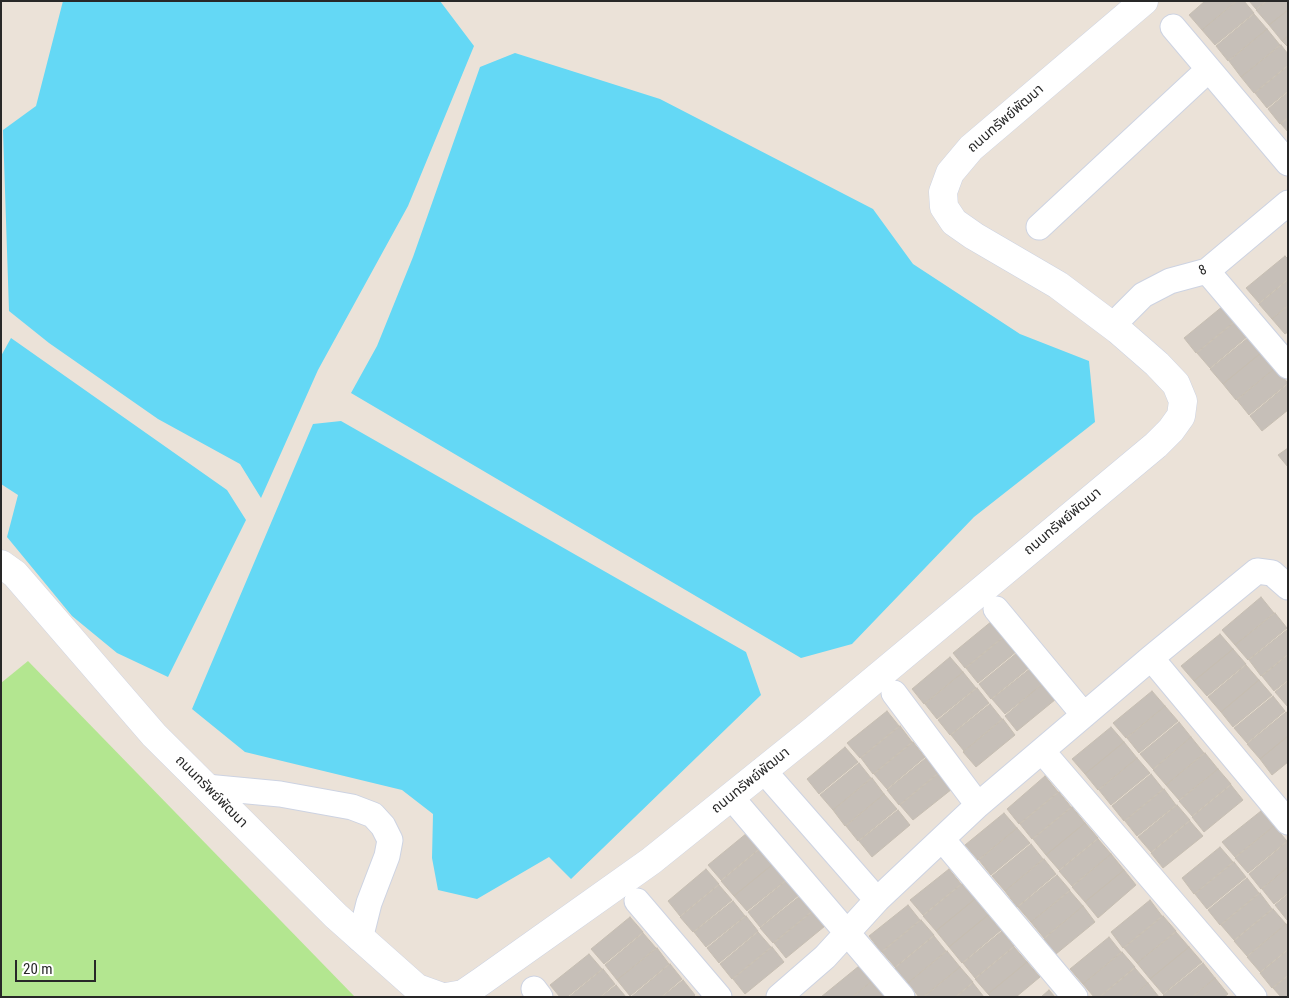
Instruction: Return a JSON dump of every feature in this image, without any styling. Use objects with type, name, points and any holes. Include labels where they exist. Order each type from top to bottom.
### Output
[{"type":"street","name":"ถนนทรัพย์พัฒนา","points":[[446,997],[463,994],[482,981],[651,860],[731,797],[1110,483],[1171,430],[1181,416],[1183,400],[1176,384],[1157,364],[1112,326],[1058,285],[974,236],[954,222],[944,207],[943,192],[950,173],[971,148],[1144,1]]},
{"type":"street","points":[[1173,26],[1288,163]]},
{"type":"street","points":[[1039,227],[1208,70]]},
{"type":"street","name":"8","points":[[1112,326],[1143,295],[1170,281],[1207,271],[1288,202]]},
{"type":"street","points":[[1207,271],[1288,366]]},
{"type":"street","name":"ถนนทรัพย์พัฒนา","points":[[1,564],[16,574],[154,734],[336,916],[417,988],[442,997]]},
{"type":"street","points":[[779,997],[825,957],[877,900],[978,805],[1151,658],[1257,572],[1272,573],[1288,587]]},
{"type":"street","points":[[996,609],[1084,715]]},
{"type":"street","points":[[1151,658],[1288,822]]},
{"type":"street","points":[[894,693],[978,805]]},
{"type":"street","points":[[1042,751],[1254,997]]},
{"type":"street","points":[[763,770],[877,900]]},
{"type":"street","points":[[206,787],[280,794],[352,807],[373,815],[383,826],[390,840],[387,856],[369,903],[360,939]]},
{"type":"street","points":[[731,797],[902,997]]},
{"type":"street","points":[[942,839],[1075,997]]},
{"type":"street","points":[[637,901],[719,997]]},
{"type":"green space","points":[[28,661],[355,997],[1,997],[1,683]]},
{"type":"water","points":[[63,1],[440,1],[474,46],[408,206],[318,370],[261,498],[240,464],[158,419],[49,343],[9,311],[3,130],[36,106]]},
{"type":"water","points":[[515,53],[660,99],[873,209],[913,264],[1020,334],[1089,361],[1095,422],[974,517],[852,644],[801,658],[351,393],[377,346],[413,257],[480,67]]},
{"type":"water","points":[[11,338],[227,490],[246,520],[168,677],[117,653],[72,616],[7,537],[18,495],[1,484],[1,356]]},
{"type":"water","points":[[341,421],[746,652],[761,695],[571,879],[549,857],[477,899],[438,890],[432,858],[433,814],[402,790],[245,752],[192,709],[313,424]]},
{"type":"building","points":[[1205,1],[1236,1],[1202,30],[1189,15]]},
{"type":"building","points":[[1237,1],[1244,1],[1254,13],[1215,45],[1202,30]]},
{"type":"building","points":[[1249,1],[1266,1],[1256,9]]},
{"type":"building","points":[[1267,1],[1288,1],[1288,10],[1269,25],[1256,10]]},
{"type":"building","points":[[1288,10],[1288,36],[1282,41],[1269,25]]},
{"type":"building","points":[[1254,14],[1267,29],[1228,61],[1216,46]]},
{"type":"building","points":[[1267,29],[1280,45],[1241,77],[1229,61]]},
{"type":"building","points":[[1288,36],[1288,47],[1282,41]]},
{"type":"building","points":[[1281,45],[1288,54],[1288,65],[1254,93],[1241,77]]},
{"type":"building","points":[[1288,66],[1288,91],[1267,108],[1255,93]]},
{"type":"building","points":[[1288,92],[1288,117],[1280,124],[1268,109]]},
{"type":"building","points":[[1288,118],[1288,132],[1281,124]]},
{"type":"building","points":[[1285,256],[1288,259],[1288,279],[1259,303],[1246,288]]},
{"type":"building","points":[[1288,280],[1288,305],[1272,319],[1259,304]]},
{"type":"building","points":[[1223,306],[1235,321],[1196,353],[1184,338]]},
{"type":"building","points":[[1288,306],[1288,332],[1285,334],[1272,319]]},
{"type":"building","points":[[1236,321],[1248,336],[1210,368],[1197,353]]},
{"type":"building","points":[[1249,337],[1262,352],[1223,384],[1210,369]]},
{"type":"building","points":[[1262,352],[1275,368],[1236,400],[1223,384]]},
{"type":"building","points":[[1275,368],[1288,383],[1249,415],[1237,400]]},
{"type":"building","points":[[1288,384],[1288,410],[1262,431],[1250,416]]},
{"type":"building","points":[[1288,448],[1288,467],[1278,455]]},
{"type":"building","points":[[1261,597],[1274,613],[1235,645],[1222,630]]},
{"type":"building","points":[[1275,613],[1287,628],[1248,660],[1235,645]]},
{"type":"building","points":[[992,621],[1004,636],[965,668],[953,653]]},
{"type":"building","points":[[1288,629],[1288,654],[1261,676],[1249,660]]},
{"type":"building","points":[[1220,634],[1233,649],[1194,681],[1181,666]]},
{"type":"building","points":[[1005,636],[1017,651],[978,683],[966,668]]},
{"type":"building","points":[[1233,649],[1246,664],[1207,696],[1194,681]]},
{"type":"building","points":[[1018,652],[1030,667],[991,699],[979,684]]},
{"type":"building","points":[[1288,655],[1288,680],[1274,691],[1262,676]]},
{"type":"building","points":[[950,657],[963,672],[924,704],[912,689]]},
{"type":"building","points":[[1246,665],[1259,680],[1221,712],[1208,697]]},
{"type":"building","points":[[1031,668],[1044,683],[1005,714],[992,699]]},
{"type":"building","points":[[963,672],[976,688],[937,719],[925,704]]},
{"type":"building","points":[[1259,680],[1272,695],[1233,727],[1221,712]]},
{"type":"building","points":[[1288,681],[1288,707],[1275,692]]},
{"type":"building","points":[[1043,683],[1056,699],[1017,731],[1005,716]]},
{"type":"building","points":[[977,688],[989,703],[950,735],[938,720]]},
{"type":"building","points":[[1152,691],[1165,706],[1126,738],[1113,723]]},
{"type":"building","points":[[1273,696],[1285,711],[1247,743],[1234,728]]},
{"type":"building","points":[[990,704],[1002,719],[964,751],[951,735]]},
{"type":"building","points":[[1165,706],[1178,721],[1139,753],[1127,738]]},
{"type":"building","points":[[887,711],[899,726],[860,758],[847,743]]},
{"type":"building","points":[[1286,712],[1288,714],[1288,736],[1260,759],[1247,744]]},
{"type":"building","points":[[1003,719],[1015,735],[976,767],[963,752]]},
{"type":"building","points":[[1179,722],[1191,737],[1153,769],[1140,754]]},
{"type":"building","points":[[900,726],[912,742],[873,774],[861,758]]},
{"type":"building","points":[[1111,727],[1124,742],[1085,774],[1072,759]]},
{"type":"building","points":[[1288,736],[1288,762],[1272,775],[1260,759]]},
{"type":"building","points":[[1191,737],[1204,753],[1166,785],[1153,770]]},
{"type":"building","points":[[913,742],[925,757],[887,789],[874,774]]},
{"type":"building","points":[[1124,742],[1137,758],[1098,790],[1085,774]]},
{"type":"building","points":[[845,747],[858,762],[819,794],[807,779]]},
{"type":"building","points":[[1205,753],[1218,769],[1179,800],[1166,785]]},
{"type":"building","points":[[926,758],[938,773],[899,805],[887,790]]},
{"type":"building","points":[[1137,758],[1150,773],[1111,805],[1099,790]]},
{"type":"building","points":[[859,763],[871,778],[833,810],[820,795]]},
{"type":"building","points":[[1218,769],[1231,784],[1192,816],[1179,801]]},
{"type":"building","points":[[939,773],[952,789],[913,820],[900,805]]},
{"type":"building","points":[[1151,774],[1163,789],[1124,821],[1112,806]]},
{"type":"building","points":[[1045,776],[1058,792],[1019,824],[1007,809]]},
{"type":"building","points":[[872,778],[884,794],[845,826],[833,810]]},
{"type":"building","points":[[1231,785],[1243,800],[1204,832],[1192,817]]},
{"type":"building","points":[[1164,789],[1176,805],[1137,836],[1125,821]]},
{"type":"building","points":[[1059,792],[1071,807],[1032,839],[1020,824]]},
{"type":"building","points":[[884,794],[897,809],[858,841],[846,826]]},
{"type":"building","points":[[1177,805],[1190,820],[1151,852],[1138,837]]},
{"type":"building","points":[[1072,807],[1085,823],[1046,855],[1033,839]]},
{"type":"building","points":[[898,810],[910,825],[872,857],[859,841]]},
{"type":"building","points":[[1261,811],[1274,826],[1235,857],[1222,842]]},
{"type":"building","points":[[1004,813],[1017,828],[978,860],[965,845]]},
{"type":"building","points":[[1190,821],[1203,836],[1163,868],[1151,853]]},
{"type":"building","points":[[1085,823],[1098,838],[1059,870],[1046,855]]},
{"type":"building","points":[[1274,826],[1287,841],[1248,873],[1235,858]]},
{"type":"building","points":[[1017,828],[1030,843],[991,875],[979,860]]},
{"type":"building","points":[[747,833],[760,848],[721,880],[708,865]]},
{"type":"building","points":[[1098,839],[1111,854],[1072,886],[1059,871]]},
{"type":"building","points":[[1288,841],[1288,867],[1261,889],[1249,874]]},
{"type":"building","points":[[1031,844],[1043,859],[1005,891],[992,876]]},
{"type":"building","points":[[1220,847],[1233,862],[1194,894],[1182,878]]},
{"type":"building","points":[[760,849],[773,864],[734,896],[721,881]]},
{"type":"building","points":[[1111,854],[1124,870],[1085,902],[1072,887]]},
{"type":"building","points":[[1044,859],[1056,874],[1017,907],[1005,891]]},
{"type":"building","points":[[1234,862],[1246,877],[1207,909],[1195,894]]},
{"type":"building","points":[[773,864],[786,880],[747,911],[734,896]]},
{"type":"building","points":[[1288,867],[1288,893],[1274,904],[1262,889]]},
{"type":"building","points":[[706,869],[719,884],[680,916],[668,901]]},
{"type":"building","points":[[949,869],[961,884],[923,915],[910,900]]},
{"type":"building","points":[[1124,870],[1136,885],[1098,918],[1085,902]]},
{"type":"building","points":[[1057,875],[1070,890],[1031,922],[1018,907]]},
{"type":"building","points":[[1247,878],[1259,893],[1220,925],[1208,910]]},
{"type":"building","points":[[787,880],[799,895],[760,927],[748,912]]},
{"type":"building","points":[[962,884],[975,899],[936,931],[923,916]]},
{"type":"building","points":[[719,885],[732,900],[693,932],[680,917]]},
{"type":"building","points":[[1070,891],[1083,906],[1044,938],[1031,922]]},
{"type":"building","points":[[1260,893],[1272,909],[1234,940],[1221,925]]},
{"type":"building","points":[[1288,894],[1288,920],[1287,920],[1275,905]]},
{"type":"building","points":[[800,896],[812,911],[773,943],[760,928]]},
{"type":"building","points":[[975,899],[988,915],[949,947],[936,931]]},
{"type":"building","points":[[1150,900],[1162,916],[1123,948],[1111,932]]},
{"type":"building","points":[[733,901],[745,916],[706,947],[694,932]]},
{"type":"building","points":[[908,905],[920,920],[881,952],[869,936]]},
{"type":"building","points":[[1083,906],[1095,922],[1056,954],[1044,939]]},
{"type":"building","points":[[1273,909],[1286,924],[1247,956],[1234,941]]},
{"type":"building","points":[[813,911],[825,926],[786,958],[774,943]]},
{"type":"building","points":[[988,915],[1001,930],[962,963],[949,947]]},
{"type":"building","points":[[746,916],[758,931],[719,963],[707,948]]},
{"type":"building","points":[[1163,916],[1176,931],[1137,963],[1124,948]]},
{"type":"building","points":[[630,917],[643,932],[604,964],[591,949]]},
{"type":"building","points":[[921,920],[934,935],[895,967],[882,952]]},
{"type":"building","points":[[1286,924],[1288,926],[1288,949],[1260,972],[1247,957]]},
{"type":"building","points":[[1002,931],[1014,946],[975,978],[963,963]]},
{"type":"building","points":[[758,932],[771,947],[732,979],[720,964]]},
{"type":"building","points":[[1176,932],[1189,947],[1150,979],[1137,963]]},
{"type":"building","points":[[643,933],[656,948],[617,980],[605,965]]},
{"type":"building","points":[[934,936],[946,951],[908,983],[895,968]]},
{"type":"building","points":[[1109,937],[1121,952],[1083,984],[1070,969]]},
{"type":"building","points":[[772,947],[784,962],[745,994],[733,979]]},
{"type":"building","points":[[1014,947],[1027,962],[988,994],[975,979]]},
{"type":"building","points":[[1189,947],[1202,962],[1163,994],[1150,979]]},
{"type":"building","points":[[657,948],[669,964],[630,996],[617,980]]},
{"type":"building","points":[[1288,950],[1288,975],[1272,988],[1260,973]]},
{"type":"building","points":[[947,951],[960,967],[923,997],[919,997],[908,983]]},
{"type":"building","points":[[1122,952],[1135,967],[1099,997],[1094,997],[1083,984]]},
{"type":"building","points":[[589,954],[602,969],[567,997],[560,997],[550,985]]},
{"type":"building","points":[[1027,962],[1040,977],[1016,997],[991,997],[988,994]]},
{"type":"building","points":[[1203,963],[1215,978],[1192,997],[1165,997],[1163,995]]},
{"type":"building","points":[[670,964],[682,979],[661,997],[631,997]]},
{"type":"building","points":[[859,966],[872,981],[852,997],[821,997]]},
{"type":"building","points":[[960,967],[973,982],[955,997],[924,997]]},
{"type":"building","points":[[1135,968],[1148,983],[1131,997],[1100,997]]},
{"type":"building","points":[[603,969],[615,984],[600,997],[569,997]]},
{"type":"building","points":[[1288,976],[1288,997],[1281,997],[1273,988]]},
{"type":"building","points":[[1215,978],[1228,994],[1224,997],[1193,997]]},
{"type":"building","points":[[683,980],[695,995],[693,997],[662,997]]},
{"type":"building","points":[[872,981],[885,997],[853,997]]},
{"type":"building","points":[[973,983],[984,997],[956,997]]},
{"type":"building","points":[[1148,983],[1159,997],[1132,997]]},
{"type":"building","points":[[616,985],[626,997],[601,997]]},
{"type":"building","points":[[1049,990],[1055,997],[1041,997]]}]
